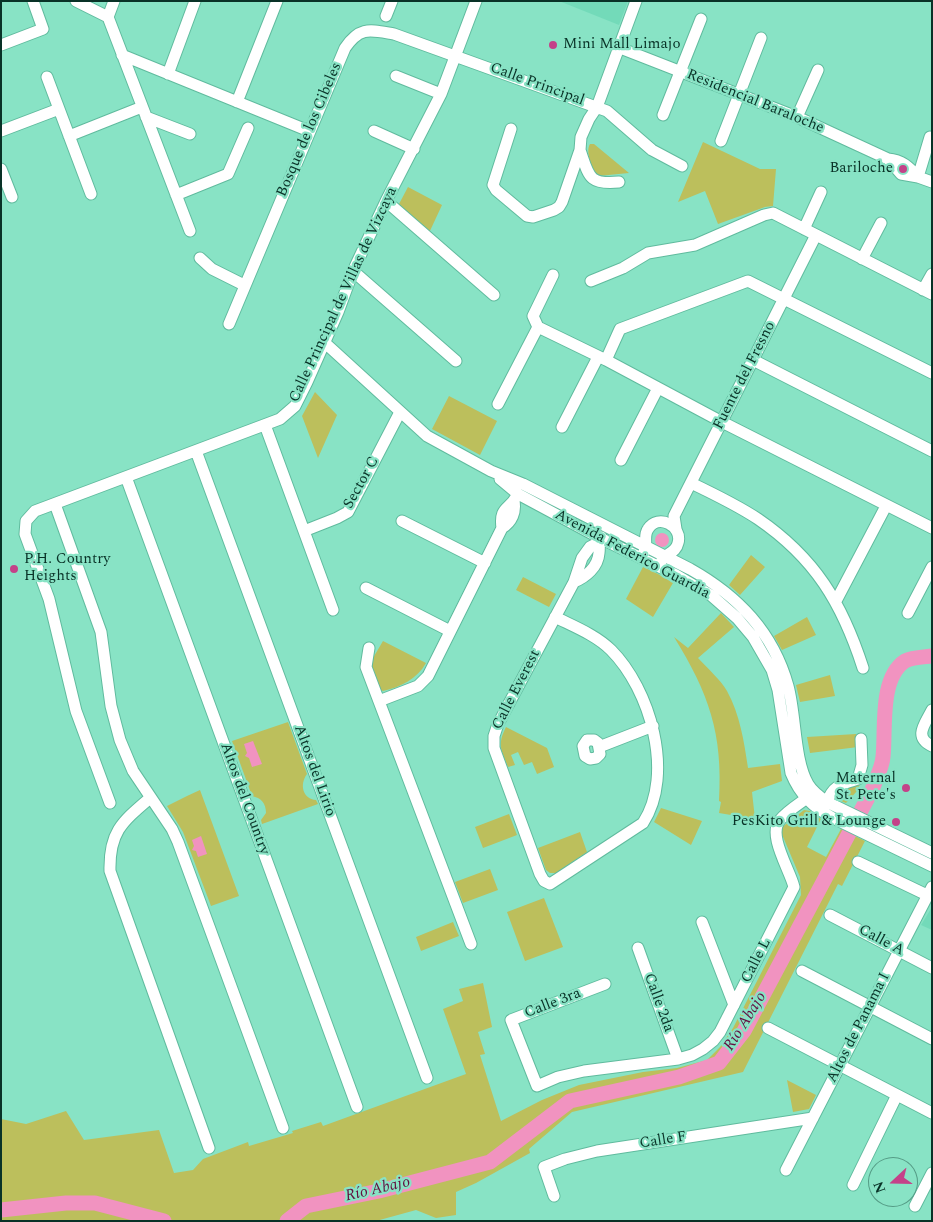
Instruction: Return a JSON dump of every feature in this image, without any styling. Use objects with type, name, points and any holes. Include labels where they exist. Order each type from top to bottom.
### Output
[{"type":"street","points":[[1,45],[43,29],[33,1]]},
{"type":"street","points":[[76,1],[108,16]]},
{"type":"street","points":[[114,1],[108,16],[190,231]]},
{"type":"street","points":[[168,74],[195,1]]},
{"type":"street","points":[[237,102],[277,1]]},
{"type":"street","points":[[386,16],[392,1]]},
{"type":"street","name":"Calle Principal de Villas de Vizcaya","points":[[110,803],[76,711],[49,599],[25,534],[26,521],[35,511],[280,419],[295,406],[338,312],[353,271],[386,201],[441,94],[476,1]]},
{"type":"street","name":"Calle Principal","points":[[454,56],[597,107],[636,1]]},
{"type":"street","points":[[663,114],[701,19]]},
{"type":"street","name":"Bosque de los Cibeles","points":[[229,324],[344,48],[353,36],[364,31],[394,34],[454,56]]},
{"type":"street","points":[[721,140],[761,38]]},
{"type":"street","name":"Residencial Baraloche","points":[[620,48],[797,117],[888,159],[902,162],[918,177],[932,182]]},
{"type":"street","points":[[122,55],[309,131]]},
{"type":"street","points":[[132,81],[137,61]]},
{"type":"street","points":[[797,117],[818,70]]},
{"type":"street","points":[[396,76],[441,94]]},
{"type":"street","points":[[47,77],[91,194]]},
{"type":"street","points":[[511,129],[493,185],[496,190],[527,216],[533,217],[559,207],[580,150],[596,122],[597,107],[607,111],[652,150],[682,166]]},
{"type":"street","points":[[1,131],[59,108]]},
{"type":"street","points":[[69,136],[144,112],[190,134]]},
{"type":"street","points":[[176,195],[228,174],[248,128]]},
{"type":"street","points":[[374,130],[414,149]]},
{"type":"street","points":[[918,177],[930,137]]},
{"type":"street","points":[[580,150],[588,176],[595,182],[604,184],[619,182]]},
{"type":"street","points":[[1,169],[12,197]]},
{"type":"street","points":[[804,229],[821,192]]},
{"type":"street","points":[[386,201],[494,295]]},
{"type":"street","points":[[591,281],[623,268],[648,253],[695,245],[764,215],[773,213],[928,292],[932,274]]},
{"type":"street","points":[[862,259],[881,223]]},
{"type":"street","name":"Fuente del Fresno","points":[[674,516],[816,235]]},
{"type":"street","points":[[200,258],[212,268],[244,285]]},
{"type":"street","points":[[353,271],[456,361]]},
{"type":"street","points":[[553,275],[533,316],[538,327],[932,528]]},
{"type":"street","points":[[562,427],[620,330],[748,280],[932,373]]},
{"type":"street","points":[[498,404],[538,327]]},
{"type":"street","name":"Avenida Federico Guardia","points":[[324,342],[427,436],[492,472],[518,493],[599,541],[643,553]]},
{"type":"street","points":[[753,360],[932,451]]},
{"type":"street","points":[[621,460],[658,388]]},
{"type":"street","name":"Sector C","points":[[304,531],[348,512],[400,412]]},
{"type":"street","points":[[265,425],[333,610]]},
{"type":"street","name":"Altos del Lirio","points":[[196,451],[427,1078]]},
{"type":"street","name":"Altos del Country","points":[[126,477],[357,1107]]},
{"type":"street","points":[[691,483],[758,519],[799,552],[814,569],[836,601],[852,634],[863,668]]},
{"type":"street","points":[[379,701],[418,686],[428,676],[502,528],[508,524],[512,517],[518,493]]},
{"type":"street","name":"Avenida Federico Guardia","points":[[518,493],[606,526],[643,553],[661,562],[712,596],[753,637],[766,647],[778,690],[791,773],[795,784],[810,796],[827,802],[836,813]]},
{"type":"street","points":[[55,504],[100,632],[111,706],[120,740],[133,771],[164,816],[178,842],[283,1128]]},
{"type":"street","points":[[836,601],[886,506]]},
{"type":"street","points":[[643,553],[648,528],[654,523],[674,516],[679,542],[672,553],[661,562]]},
{"type":"street","points":[[402,521],[485,563]]},
{"type":"street","points":[[663,521],[670,523],[676,529]]},
{"type":"street","name":"Calle Everest","points":[[606,526],[599,541],[590,547],[582,558],[574,582],[498,724],[494,736],[494,748],[544,881],[550,884],[643,823],[651,811],[657,778],[653,726]]},
{"type":"street","points":[[908,613],[932,567]]},
{"type":"street","points":[[366,588],[450,631]]},
{"type":"street","points":[[555,617],[588,634],[610,649],[630,672],[643,697],[653,726],[599,747]]},
{"type":"street","points":[[369,648],[366,667],[471,944]]},
{"type":"street","points":[[932,710],[921,732],[924,742],[932,746]]},
{"type":"street","points":[[827,802],[829,796],[838,785],[858,779],[862,765],[861,739]]},
{"type":"street","name":"Avenida Federico Guardia","points":[[810,796],[818,810],[836,813],[871,830],[932,866]]},
{"type":"street","name":"Calle L","points":[[537,1086],[573,1073],[629,1064],[678,1059],[692,1055],[712,1041],[734,1005],[794,887],[776,838],[776,825],[786,814],[810,796]]},
{"type":"street","points":[[150,798],[129,816],[117,830],[110,852],[110,871],[209,1148]]},
{"type":"street","name":"Avenida Federico Guardia","points":[[871,830],[932,853]]},
{"type":"street","points":[[858,862],[930,891]]},
{"type":"street","name":"Altos de Panama I","points":[[786,1170],[930,891]]},
{"type":"street","name":"Calle A","points":[[830,915],[932,968]]},
{"type":"street","points":[[702,922],[734,1005]]},
{"type":"street","name":"Calle 2da","points":[[638,948],[678,1059]]},
{"type":"street","points":[[802,971],[932,1039]]},
{"type":"street","points":[[724,979],[735,985],[746,981]]},
{"type":"street","name":"Calle 3ra","points":[[537,1086],[511,1020],[605,984]]},
{"type":"street","points":[[768,1028],[932,1113]]},
{"type":"street","points":[[853,1185],[897,1095]]},
{"type":"street","name":"Calle F","points":[[554,1196],[544,1167],[565,1159],[597,1151],[813,1118]]},
{"type":"street","points":[[918,1200],[932,1172]]},
{"type":"shaded area","points":[[559,1],[628,1],[619,25]]},
{"type":"shaded area","points":[[703,142],[760,169],[776,169],[773,206],[765,207],[718,224],[705,191],[678,202]]},
{"type":"shaded area","points":[[590,144],[594,144],[629,173],[598,176],[590,160],[588,151]]},
{"type":"shaded area","points":[[408,187],[442,205],[429,233],[399,204]]},
{"type":"shaded area","points":[[315,392],[337,415],[318,458],[302,416]]},
{"type":"shaded area","points":[[449,396],[497,421],[480,455],[432,429]]},
{"type":"shaded area","points":[[659,533],[665,533],[669,540],[665,547],[659,547],[655,543],[655,537]]},
{"type":"shaded area","points":[[751,555],[765,567],[740,595],[729,585]]},
{"type":"shaded area","points":[[643,567],[673,583],[653,617],[626,599]]},
{"type":"shaded area","points":[[523,577],[556,594],[549,607],[516,590]]},
{"type":"shaded area","points":[[721,613],[734,627],[698,658],[727,691],[741,728],[748,768],[780,764],[782,781],[752,792],[755,819],[719,813],[721,802],[719,801],[720,777],[716,734],[705,696],[674,637],[688,648]]},
{"type":"shaded area","points":[[807,617],[816,635],[782,650],[774,636]]},
{"type":"shaded area","points":[[383,641],[426,663],[418,674],[408,682],[383,691],[379,689],[370,663]]},
{"type":"shaded area","points":[[830,675],[835,696],[800,702],[796,685]]},
{"type":"shaded area","points":[[288,722],[307,774],[303,783],[305,794],[316,800],[318,804],[262,824],[261,820],[266,813],[265,806],[258,798],[252,796],[232,741]]},
{"type":"shaded area","points":[[506,727],[547,748],[554,767],[537,774],[532,762],[524,765],[518,752],[511,755],[515,765],[508,767],[501,747]]},
{"type":"shaded area","points":[[856,734],[858,747],[810,753],[807,737]]},
{"type":"shaded area","points":[[253,741],[262,764],[252,767],[249,758],[245,756],[247,753],[244,744]]},
{"type":"shaded area","points":[[861,782],[857,791],[846,803],[836,799],[836,793]]},
{"type":"shaded area","points":[[200,790],[239,896],[211,906],[183,832],[167,806]]},
{"type":"shaded area","points":[[661,808],[702,821],[691,845],[654,822]]},
{"type":"shaded area","points":[[804,810],[810,811],[821,819],[807,847],[826,857],[841,829],[865,841],[842,886],[838,884],[743,1072],[572,1112],[529,1149],[530,1153],[456,1192],[456,1215],[436,1218],[416,1210],[376,1221],[1,1221],[1,1119],[26,1124],[66,1111],[84,1140],[159,1130],[174,1173],[193,1170],[203,1159],[248,1142],[249,1146],[293,1133],[292,1131],[321,1122],[323,1126],[466,1074],[443,1009],[463,1001],[459,989],[483,983],[492,1027],[478,1032],[485,1054],[480,1055],[501,1121],[542,1100],[579,1085],[643,1072],[677,1068],[707,1060],[720,1047],[733,1028],[801,895],[800,877],[781,828]]},
{"type":"shaded area","points":[[509,814],[517,835],[483,848],[475,827]]},
{"type":"shaded area","points":[[580,832],[587,852],[556,873],[550,873],[546,870],[538,848]]},
{"type":"shaded area","points":[[201,836],[207,854],[198,857],[196,851],[192,850],[194,846],[192,840]]},
{"type":"shaded area","points":[[490,869],[498,890],[463,903],[455,882]]},
{"type":"shaded area","points":[[544,898],[563,947],[525,961],[507,912]]},
{"type":"shaded area","points":[[932,907],[932,930],[921,925]]},
{"type":"shaded area","points":[[453,922],[459,936],[421,951],[416,937]]},
{"type":"shaded area","points":[[787,1080],[816,1095],[809,1109],[793,1112]]},
{"type":"waterway","name":"Río Abajo","points":[[287,1221],[306,1206],[379,1191],[490,1162],[570,1101],[679,1077],[719,1063],[744,1031],[872,790],[882,761],[885,705],[891,679],[905,661],[932,656]]},
{"type":"waterway","name":"Río Abajo","points":[[1,1210],[66,1203],[95,1203],[164,1221]]},
{"type":"place","name":"Mini Mall Limajo","points":[[553,45]]},
{"type":"place","name":"Bariloche","points":[[903,169]]},
{"type":"place","name":"P.H. Country Heights","points":[[14,569]]},
{"type":"place","name":"Maternal St. Pete's","points":[[906,788]]},
{"type":"place","name":"PesKito Grill & Lounge","points":[[896,822]]}]
